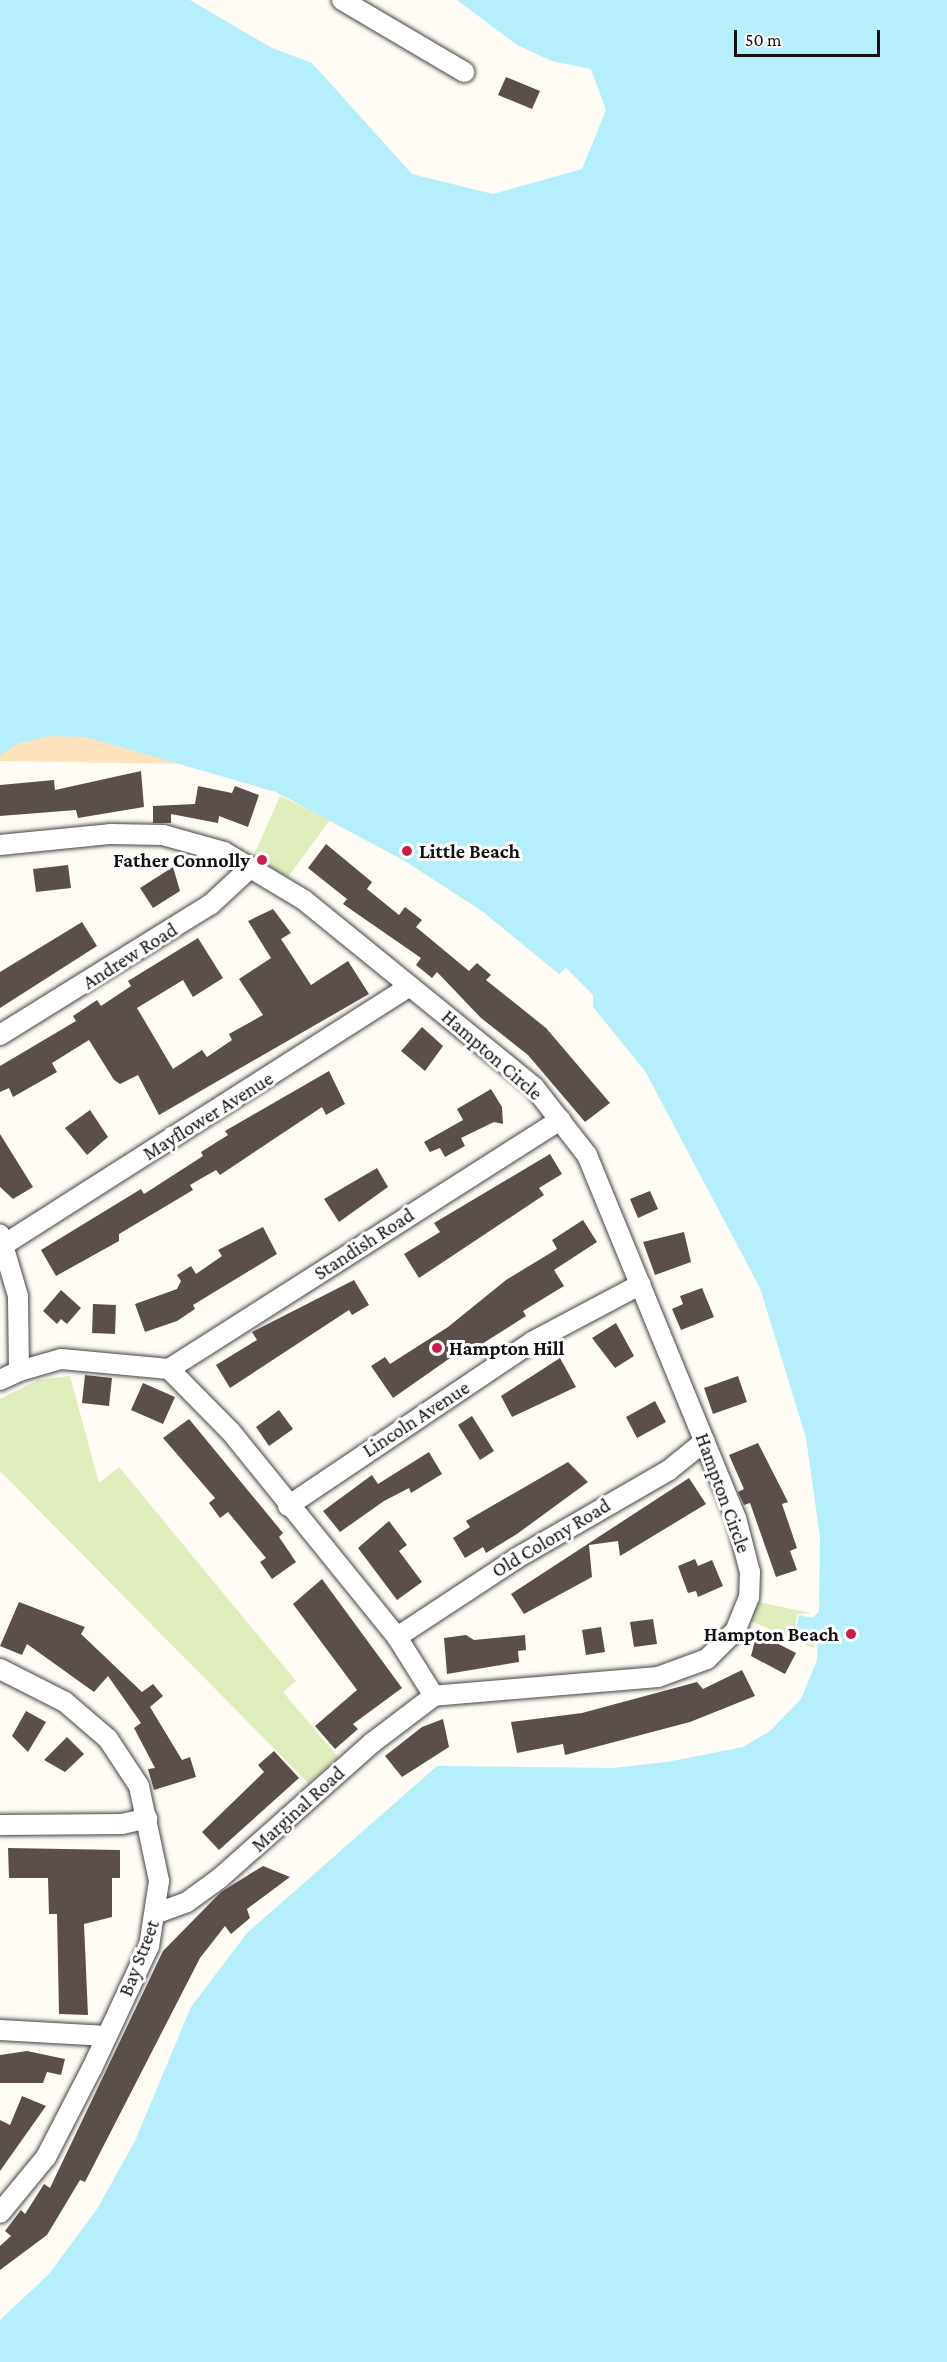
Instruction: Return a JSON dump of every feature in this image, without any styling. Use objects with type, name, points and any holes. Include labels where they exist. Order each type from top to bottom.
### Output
[{"type":"street","points":[[342,1],[464,72]]},
{"type":"street","name":"Hampton Circle","points":[[0,845],[111,834],[164,835],[198,840],[251,867],[304,900],[534,1087],[587,1155],[705,1441],[750,1572],[746,1611],[723,1645],[687,1670],[658,1677],[434,1696]]},
{"type":"street","name":"Andrew Road","points":[[0,1035],[192,917],[238,884],[251,867]]},
{"type":"street","name":"Mayflower Avenue","points":[[2,1239],[410,986]]},
{"type":"street","name":"Standish Road","points":[[169,1369],[560,1120]]},
{"type":"street","points":[[2,1239],[18,1296],[19,1371]]},
{"type":"street","name":"Lincoln Avenue","points":[[288,1506],[532,1342],[641,1284]]},
{"type":"street","points":[[0,1380],[19,1371],[61,1359],[169,1369],[230,1431],[288,1506],[397,1637],[434,1696]]},
{"type":"street","name":"Old Colony Road","points":[[397,1637],[522,1555],[669,1470],[705,1441]]},
{"type":"street","name":"Bay Street","points":[[0,1669],[88,1719],[139,1786],[158,1858],[157,1912],[149,1946],[107,2036],[45,2157],[0,2213]]},
{"type":"street","name":"Marginal Road","points":[[157,1912],[187,1902],[219,1878],[372,1743],[434,1696]]},
{"type":"street","points":[[0,1825],[122,1824],[147,1818]]},
{"type":"street","points":[[0,2030],[107,2036]]},
{"type":"green space","points":[[280,796],[330,820],[288,877],[253,857]]},
{"type":"green space","points":[[70,1376],[99,1483],[119,1467],[296,1681],[283,1692],[338,1757],[308,1783],[0,1471],[0,1399],[38,1380]]},
{"type":"green space","points":[[759,1602],[811,1613],[797,1614],[794,1636],[815,1642],[814,1648],[751,1621]]},
{"type":"sand","name":"Little Beach","points":[[70,711],[410,842],[559,974],[482,911],[405,861],[276,792],[184,764],[0,761],[0,730]]},
{"type":"water","points":[[0,0],[190,0],[272,48],[312,63],[412,174],[493,194],[582,169],[606,110],[591,69],[552,61],[517,45],[457,0],[947,0],[947,2362],[0,2362],[0,2320],[49,2274],[97,2209],[135,2141],[191,2007],[247,1933],[437,1766],[613,1768],[667,1762],[743,1747],[770,1731],[801,1699],[817,1660],[818,1640],[795,1635],[799,1615],[813,1618],[819,1611],[820,1537],[806,1438],[760,1288],[645,1071],[593,1007],[593,995],[566,968],[559,974],[482,911],[405,861],[276,792],[86,737],[52,736],[19,743],[0,755]]},
{"type":"building","points":[[506,77],[540,91],[532,109],[498,95]]},
{"type":"building","points":[[141,771],[144,807],[78,818],[76,810],[0,816],[0,785],[54,780],[55,790]]},
{"type":"building","points":[[198,786],[232,793],[235,786],[259,795],[248,827],[219,816],[218,823],[171,814],[171,823],[153,823],[153,806],[195,804]]},
{"type":"building","points":[[326,844],[372,882],[367,889],[399,915],[405,907],[422,920],[416,927],[469,971],[477,963],[491,975],[486,980],[546,1028],[610,1103],[585,1122],[528,1055],[481,1018],[437,972],[432,978],[416,965],[421,958],[343,904],[347,899],[308,868]]},
{"type":"building","points":[[68,865],[71,888],[36,892],[33,869]]},
{"type":"building","points":[[173,867],[180,891],[153,908],[140,888]]},
{"type":"building","points":[[273,909],[291,933],[281,939],[311,985],[348,961],[369,994],[159,1115],[138,1075],[120,1084],[114,1080],[89,1040],[52,1063],[57,1072],[13,1097],[9,1088],[0,1092],[0,1066],[76,1021],[73,1016],[97,1000],[101,1006],[131,986],[128,981],[198,938],[223,978],[193,997],[183,980],[137,1008],[173,1069],[202,1050],[207,1057],[232,1040],[229,1034],[263,1015],[239,979],[271,958],[248,921]]},
{"type":"building","points":[[82,922],[97,946],[0,1008],[0,972]]},
{"type":"building","points":[[422,1027],[443,1046],[425,1071],[401,1051]]},
{"type":"building","points":[[329,1071],[345,1104],[326,1115],[322,1107],[220,1175],[216,1170],[190,1185],[193,1190],[119,1234],[119,1241],[56,1276],[41,1250],[141,1189],[144,1194],[203,1156],[201,1152],[228,1135],[225,1131]]},
{"type":"building","points":[[491,1089],[502,1107],[503,1124],[494,1122],[461,1138],[465,1146],[445,1157],[440,1148],[430,1152],[424,1142],[463,1120],[457,1109]]},
{"type":"building","points":[[90,1110],[108,1137],[87,1155],[65,1128]]},
{"type":"building","points":[[0,1134],[33,1187],[13,1199],[0,1187]]},
{"type":"building","points":[[550,1154],[562,1174],[539,1188],[544,1195],[419,1278],[404,1254],[440,1232],[434,1223]]},
{"type":"building","points":[[377,1168],[388,1187],[339,1222],[324,1199]]},
{"type":"building","points":[[650,1191],[658,1209],[638,1218],[630,1199]]},
{"type":"building","points":[[583,1220],[597,1242],[554,1270],[564,1286],[523,1311],[526,1316],[466,1354],[463,1349],[393,1398],[371,1366],[385,1357],[390,1364],[448,1327],[506,1280],[557,1249],[552,1240]]},
{"type":"building","points":[[263,1227],[277,1254],[193,1305],[195,1309],[177,1321],[145,1332],[135,1304],[177,1289],[181,1281],[177,1275],[191,1266],[196,1274],[222,1256],[218,1250]]},
{"type":"building","points":[[684,1232],[691,1262],[655,1275],[643,1242]]},
{"type":"building","points":[[354,1280],[369,1305],[352,1315],[349,1310],[230,1388],[216,1365],[257,1340],[252,1332]]},
{"type":"building","points":[[702,1288],[714,1317],[681,1330],[672,1309],[683,1304],[680,1296]]},
{"type":"building","points":[[61,1290],[81,1308],[67,1324],[61,1319],[57,1324],[43,1311]]},
{"type":"building","points":[[93,1304],[116,1305],[115,1334],[92,1333]]},
{"type":"building","points":[[616,1323],[634,1356],[615,1368],[592,1338]]},
{"type":"building","points":[[560,1358],[576,1387],[512,1417],[501,1396]]},
{"type":"building","points":[[85,1375],[112,1378],[109,1406],[82,1403]]},
{"type":"building","points":[[738,1376],[747,1402],[713,1414],[704,1388]]},
{"type":"building","points":[[143,1383],[175,1397],[163,1424],[131,1410]]},
{"type":"building","points":[[655,1401],[666,1422],[637,1438],[626,1417]]},
{"type":"building","points":[[279,1410],[293,1429],[269,1446],[256,1427]]},
{"type":"building","points":[[472,1416],[494,1451],[480,1460],[458,1425]]},
{"type":"building","points":[[189,1419],[283,1533],[279,1537],[296,1562],[272,1579],[260,1562],[266,1558],[228,1512],[220,1518],[209,1503],[215,1498],[163,1438]]},
{"type":"building","points":[[758,1443],[788,1502],[782,1504],[797,1548],[790,1551],[797,1570],[776,1577],[750,1503],[744,1505],[738,1492],[744,1489],[729,1455]]},
{"type":"building","points":[[429,1452],[442,1474],[411,1493],[409,1488],[384,1501],[340,1532],[323,1511],[372,1475],[378,1484]]},
{"type":"building","points":[[568,1462],[588,1482],[517,1534],[486,1553],[483,1547],[465,1558],[453,1538],[470,1527],[466,1521]]},
{"type":"building","points":[[689,1478],[706,1504],[620,1556],[618,1541],[589,1545],[592,1577],[524,1614],[511,1594]]},
{"type":"building","points":[[389,1521],[407,1545],[399,1551],[422,1582],[397,1600],[358,1548]]},
{"type":"building","points":[[695,1559],[698,1566],[712,1560],[723,1586],[698,1597],[696,1591],[688,1593],[678,1566]]},
{"type":"building","points":[[322,1579],[402,1688],[353,1724],[358,1729],[335,1749],[315,1726],[357,1690],[293,1604]]},
{"type":"building","points":[[19,1602],[85,1627],[81,1634],[142,1692],[153,1684],[163,1696],[150,1707],[182,1760],[190,1757],[196,1777],[154,1790],[148,1769],[155,1768],[134,1728],[141,1723],[108,1676],[94,1692],[27,1644],[22,1655],[0,1646]]},
{"type":"building","points":[[653,1619],[657,1644],[634,1647],[630,1622]]},
{"type":"building","points":[[601,1627],[605,1652],[586,1655],[582,1630]]},
{"type":"building","points":[[757,1633],[796,1653],[785,1674],[751,1656]]},
{"type":"building","points":[[466,1635],[474,1640],[525,1635],[526,1650],[518,1651],[519,1662],[447,1674],[444,1638]]},
{"type":"building","points":[[742,1670],[755,1696],[690,1722],[565,1755],[563,1744],[517,1753],[511,1722],[582,1713],[697,1682],[703,1689]]},
{"type":"building","points":[[26,1711],[46,1722],[28,1752],[12,1736]]},
{"type":"building","points":[[443,1719],[449,1747],[402,1777],[385,1756],[422,1727]]},
{"type":"building","points":[[67,1737],[84,1754],[65,1772],[44,1760]]},
{"type":"building","points":[[274,1751],[299,1778],[219,1850],[202,1832],[264,1772],[258,1765]]},
{"type":"building","points":[[8,1848],[120,1850],[120,1878],[112,1878],[112,1917],[84,1924],[88,2015],[59,2014],[57,1914],[49,1914],[48,1878],[9,1878]]},
{"type":"building","points":[[263,1866],[290,1877],[247,1909],[250,1918],[231,1934],[225,1926],[200,1958],[85,2182],[80,2180],[47,2235],[0,2270],[0,2246],[11,2236],[5,2231],[21,2210],[25,2214],[44,2184],[50,2188],[163,1951],[221,1892]]},
{"type":"building","points":[[27,2051],[65,2059],[61,2075],[47,2072],[43,2083],[0,2083],[0,2055]]},
{"type":"building","points":[[22,2096],[46,2106],[0,2171],[0,2120],[10,2125]]},
{"type":"place","name":"Little Beach","points":[[407,851]]},
{"type":"place","name":"Father Connolly","points":[[262,860]]},
{"type":"place","name":"Hampton Hill","points":[[437,1348]]},
{"type":"place","name":"Hampton Beach","points":[[851,1634]]}]
